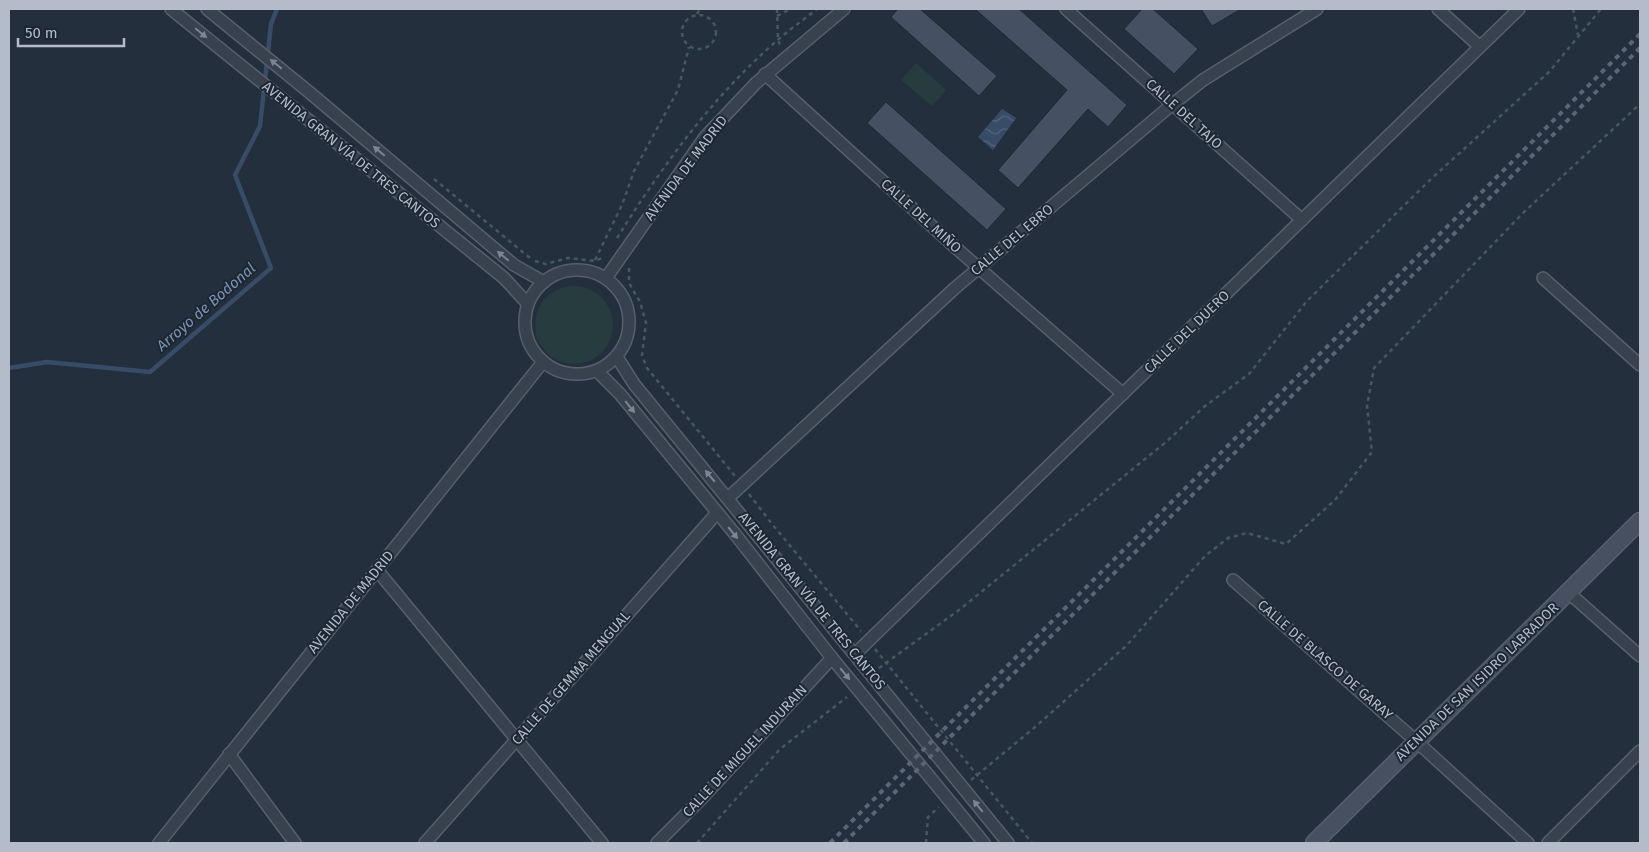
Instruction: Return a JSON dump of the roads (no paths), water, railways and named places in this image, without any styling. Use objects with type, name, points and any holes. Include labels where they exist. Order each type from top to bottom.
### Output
[{"type":"street","name":"AVENIDA GRAN VÍA DE TRES CANTOS","points":[[171,9],[504,278],[528,304]]},
{"type":"street","name":"AVENIDA GRAN VÍA DE TRES CANTOS","points":[[207,9],[310,92],[514,266],[544,282]]},
{"type":"street","name":"AVENIDA DE MADRID","points":[[606,278],[705,137],[766,74],[844,9]]},
{"type":"street","name":"CALLE DEL TAJO","points":[[1066,9],[1302,220]]},
{"type":"street","name":"CALLE DEL EBRO","points":[[728,498],[979,267],[1173,104],[1203,80],[1317,9]]},
{"type":"street","points":[[1438,9],[1479,46]]},
{"type":"street","name":"CALLE DEL DUERO","points":[[855,654],[1518,9]]},
{"type":"street","name":"CALLE DEL MIÑO","points":[[766,74],[956,248],[1123,394]]},
{"type":"street","points":[[572,270],[588,271],[606,278],[624,298],[629,313],[630,329],[626,344],[617,357],[597,371],[582,375],[568,374],[554,369],[543,362],[532,349],[526,334],[525,319],[528,304],[534,292],[544,282],[557,274],[572,270]]},
{"type":"street","points":[[1543,278],[1640,365]]},
{"type":"street","name":"AVENIDA GRAN VÍA DE TRES CANTOS","points":[[617,357],[634,384],[1008,843]]},
{"type":"street","name":"AVENIDA DE MADRID","points":[[159,843],[543,362]]},
{"type":"street","name":"AVENIDA GRAN VÍA DE TRES CANTOS","points":[[597,371],[620,394],[832,658],[984,843]]},
{"type":"street","name":"CALLE DE GEMMA MENGUAL","points":[[425,843],[716,513]]},
{"type":"street","name":"AVENIDA DE SAN ISIDRO LABRADOR","points":[[1314,843],[1640,521]]},
{"type":"street","points":[[377,570],[602,843]]},
{"type":"street","name":"CALLE DE BLASCO DE GARAY","points":[[1233,580],[1416,741],[1528,843]]},
{"type":"street","points":[[1568,592],[1640,656]]},
{"type":"street","name":"CALLE DE MIGUEL INDURAIN","points":[[657,843],[704,796],[832,658]]},
{"type":"street","points":[[1548,843],[1640,750]]},
{"type":"street","points":[[229,754],[295,843]]},
{"type":"water","points":[[1002,109],[1016,118],[993,150],[978,137]]},
{"type":"waterway","name":"Arroyo de Bodonal","points":[[9,368],[47,362],[150,372],[271,268],[235,175],[260,126],[271,24],[277,9]]},
{"type":"railway","points":[[830,843],[1640,34]]},
{"type":"railway","points":[[844,843],[1640,48]]}]
